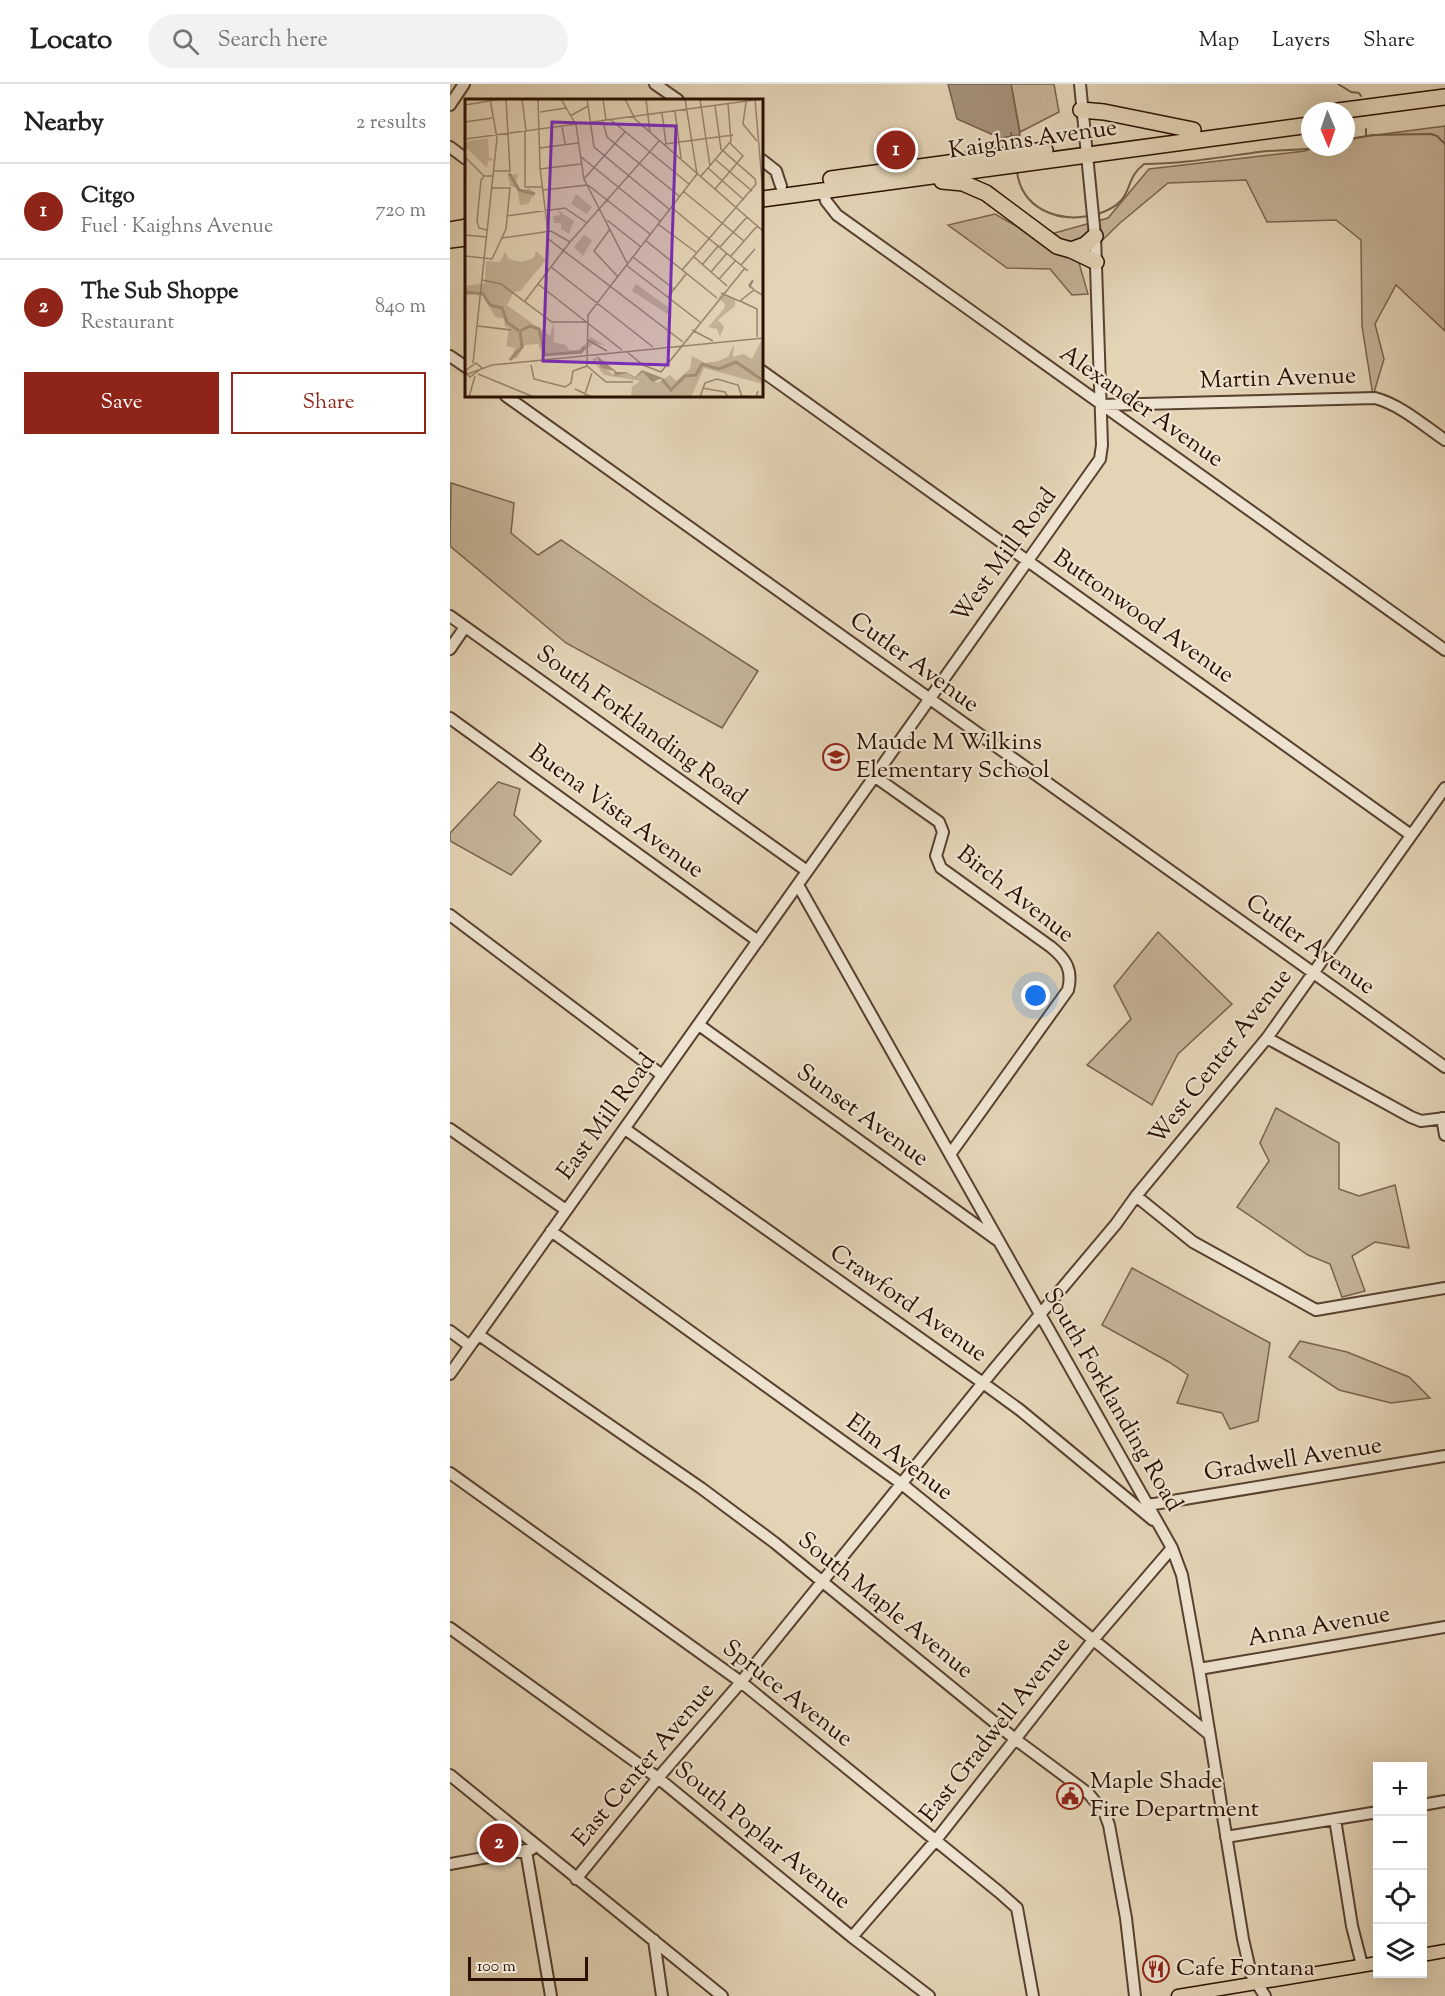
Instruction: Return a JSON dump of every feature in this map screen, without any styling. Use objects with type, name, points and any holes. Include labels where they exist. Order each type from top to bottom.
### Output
[{"type":"highway","points":[[1355,109],[1445,97]]},
{"type":"highway","points":[[1355,119],[1445,107]]},
{"type":"highway","points":[[1081,110],[1104,112],[1193,130]]},
{"type":"highway","name":"Kaighns Avenue","points":[[1085,150],[1193,130],[1301,116]]},
{"type":"highway","name":"Kaighns Avenue","points":[[764,188],[1301,126]]},
{"type":"highway","name":"Kaighns Avenue","points":[[764,199],[915,179],[1016,159]]},
{"type":"highway","points":[[915,179],[957,182],[981,190],[1057,246],[1096,262]]},
{"type":"highway","points":[[450,230],[465,228]]},
{"type":"highway","points":[[1071,250],[1085,245],[1095,229]]},
{"type":"highway","points":[[450,240],[465,238]]},
{"type":"main road","points":[[1427,1954],[1445,1951]]},
{"type":"main road","points":[[1178,1996],[1373,1964]]},
{"type":"street","points":[[450,105],[464,84]]},
{"type":"street","points":[[655,84],[677,99]]},
{"type":"street","name":"West Mill Road","points":[[798,885],[1100,459],[1102,445],[1095,229],[1085,150],[1080,84]]},
{"type":"street","points":[[450,147],[465,158]]},
{"type":"street","points":[[764,162],[776,171],[781,186]]},
{"type":"street","name":"Alexander Avenue","points":[[823,190],[826,201],[837,215],[1445,650]]},
{"type":"street","points":[[450,356],[465,366]]},
{"type":"street","name":"Buttonwood Avenue","points":[[764,372],[1412,835]]},
{"type":"street","name":"Cutler Avenue","points":[[509,398],[1445,1067]]},
{"type":"street","name":"Martin Avenue","points":[[1101,405],[1375,398],[1389,402],[1404,411],[1445,440]]},
{"type":"street","name":"South Forklanding Road","points":[[450,616],[807,871]]},
{"type":"street","points":[[450,648],[465,627]]},
{"type":"street","name":"Buena Vista Avenue","points":[[450,718],[758,941]]},
{"type":"street","name":"Birch Avenue","points":[[874,776],[939,822],[943,832],[936,856],[941,868],[1051,946],[1064,958],[1070,973],[1068,990],[951,1153]]},
{"type":"street","name":"West Center Avenue","points":[[1040,1314],[1267,1038],[1445,788]]},
{"type":"street","name":"South Forklanding Road","points":[[798,885],[1172,1548],[1182,1575],[1245,1948],[1251,1974],[1264,1996]]},
{"type":"street","name":"East Mill Road","points":[[450,1374],[798,885]]},
{"type":"street","points":[[450,915],[662,1075]]},
{"type":"street","name":"Sunset Avenue","points":[[699,1025],[999,1242]]},
{"type":"street","points":[[1267,1038],[1411,1117],[1421,1120],[1444,1118],[1445,1135]]},
{"type":"street","points":[[450,1129],[566,1210]]},
{"type":"street","name":"Crawford Avenue","points":[[625,1129],[1020,1410],[1158,1524]]},
{"type":"street","points":[[1136,1196],[1193,1242],[1316,1310],[1445,1287]]},
{"type":"street","name":"Elm Avenue","points":[[551,1231],[902,1484],[1209,1734]]},
{"type":"street","name":"East Center Avenue","points":[[576,1879],[658,1778],[741,1682],[1040,1314]]},
{"type":"street","points":[[450,1331],[470,1346]]},
{"type":"street","name":"South Maple Avenue","points":[[479,1335],[775,1542],[1016,1739],[1089,1794],[1105,1814],[1110,1825],[1125,1908],[1135,1996]]},
{"type":"street","name":"Gradwell Avenue","points":[[1148,1505],[1445,1456]]},
{"type":"street","name":"Spruce Avenue","points":[[450,1473],[741,1682],[1017,1908],[1033,1996]]},
{"type":"street","name":"East Gradwell Avenue","points":[[852,1937],[936,1840],[1094,1640],[1172,1548]]},
{"type":"street","name":"Anna Avenue","points":[[1199,1669],[1445,1627]]},
{"type":"street","name":"South Poplar Avenue","points":[[450,1628],[658,1778],[852,1937],[929,1996]]},
{"type":"street","points":[[450,1775],[722,1996]]},
{"type":"street","points":[[1427,1804],[1445,1801]]},
{"type":"street","points":[[1226,1837],[1373,1813]]},
{"type":"street","points":[[1335,1819],[1353,1932],[1362,1965]]},
{"type":"street","points":[[450,1864],[538,1847]]},
{"type":"street","points":[[526,1851],[551,1996]]},
{"type":"street","points":[[654,1940],[662,1996]]},
{"type":"shaded area","points":[[948,84],[1011,84],[1020,135],[1000,138],[957,119]]},
{"type":"shaded area","points":[[1011,84],[1054,84],[1059,112],[1020,132]]},
{"type":"shaded area","points":[[1445,126],[1445,331],[1396,285],[1375,324],[1384,359],[1373,396],[1362,326],[1361,240],[1336,220],[1267,222],[1246,180],[1168,183],[1120,223],[1079,263],[1088,294],[1072,295],[1050,269],[1007,268],[948,225],[995,214],[1037,238],[1108,218],[1149,169],[1301,151],[1301,156],[1355,156],[1355,138]]},
{"type":"shaded area","points":[[451,483],[514,503],[511,533],[538,555],[561,540],[758,671],[722,728],[566,643],[450,546]]},
{"type":"shaded area","points":[[498,782],[520,789],[514,815],[541,841],[511,875],[450,841],[450,833]]},
{"type":"shaded area","points":[[1158,932],[1232,1004],[1178,1054],[1152,1105],[1087,1065],[1131,1019],[1114,986]]},
{"type":"shaded area","points":[[1276,1108],[1339,1143],[1339,1189],[1359,1196],[1395,1185],[1409,1248],[1375,1242],[1352,1256],[1365,1291],[1342,1297],[1330,1264],[1308,1255],[1237,1207],[1269,1161],[1260,1143]]},
{"type":"shaded area","points":[[1132,1268],[1270,1343],[1258,1421],[1230,1429],[1222,1413],[1177,1403],[1188,1375],[1102,1325]]},
{"type":"shaded area","points":[[1300,1341],[1347,1352],[1409,1377],[1430,1398],[1391,1403],[1339,1390],[1289,1357]]},
{"type":"waterway","points":[[1338,84],[1361,96]]},
{"type":"waterway","points":[[1366,129],[1366,135]]},
{"type":"waterway","points":[[1011,133],[1014,148]]},
{"type":"waterway","points":[[1355,138],[1372,135],[1431,134],[1437,136],[1445,144]]},
{"type":"waterway","points":[[1098,214],[1110,209],[1124,197],[1137,171],[1144,164],[1187,162],[1267,151],[1301,149]]},
{"type":"waterway","points":[[1017,172],[1026,195],[1042,210],[1065,217],[1089,216]]},
{"type":"place","name":"Citgo","points":[[896,150]]},
{"type":"place","name":"Maude M Wilkins Elementary School","points":[[836,757]]},
{"type":"place","name":"Maple Shade Fire Department","points":[[1070,1796]]},
{"type":"place","name":"The Sub Shoppe","points":[[499,1843]]},
{"type":"place","name":"Cafe Fontana","points":[[1156,1969]]}]
